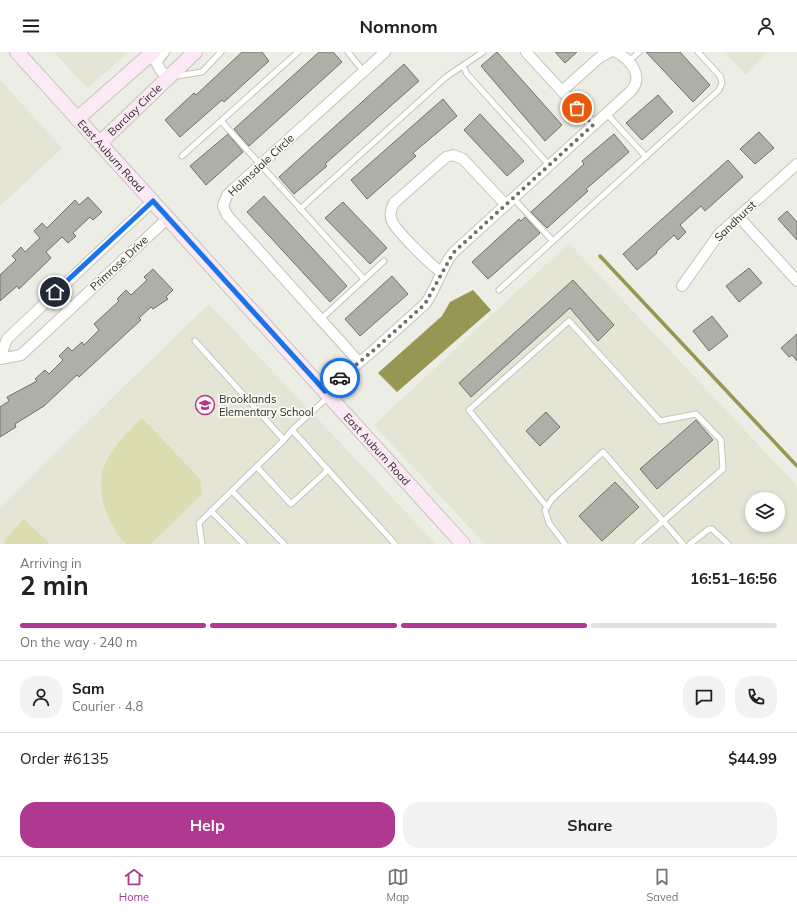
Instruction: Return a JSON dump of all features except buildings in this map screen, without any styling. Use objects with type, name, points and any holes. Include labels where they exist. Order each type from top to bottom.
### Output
[{"type":"main road","name":"East Auburn Road","points":[[17,52],[463,544]]},
{"type":"main road","points":[[77,119],[153,52]]},
{"type":"main road","name":"Barclay Circle","points":[[100,143],[196,52]]},
{"type":"street","name":"Barclay Circle","points":[[164,52],[156,62],[161,71],[170,77]]},
{"type":"street","name":"Holmsdale Circle","points":[[359,362],[224,210],[223,206],[226,196],[385,52]]},
{"type":"street","points":[[526,52],[593,125]]},
{"type":"street","points":[[562,91],[600,57],[610,52]]},
{"type":"street","points":[[327,393],[359,362],[425,304],[430,297],[441,272],[453,253],[636,86],[636,70],[616,52]]},
{"type":"street","points":[[441,272],[432,265],[392,221],[391,209],[394,203],[446,157],[453,155],[463,159],[506,205]]},
{"type":"street","name":"Sandhurst","points":[[682,286],[711,244],[738,217],[797,164]]},
{"type":"street","name":"Primrose Drive","points":[[153,201],[6,339],[0,358],[21,355],[168,218]]},
{"type":"street","points":[[738,217],[797,281]]},
{"type":"street","points":[[55,292],[70,309]]},
{"type":"lane","points":[[170,77],[202,72],[221,52]]},
{"type":"lane","points":[[182,156],[298,52]]},
{"type":"lane","points":[[348,52],[364,72]]},
{"type":"lane","points":[[300,209],[446,77],[483,52]]},
{"type":"lane","points":[[628,62],[639,52]]},
{"type":"lane","points":[[499,290],[719,90],[722,83],[720,76],[698,52]]},
{"type":"lane","points":[[463,66],[467,74],[550,165]]},
{"type":"lane","points":[[606,113],[646,157]]},
{"type":"lane","points":[[221,121],[364,279]]},
{"type":"lane","points":[[513,198],[553,241]]},
{"type":"lane","points":[[321,319],[384,261]]},
{"type":"lane","points":[[547,506],[469,410],[569,320],[660,421],[696,414],[721,440],[723,469],[636,544]]},
{"type":"lane","points":[[195,341],[284,440]]},
{"type":"lane","points":[[202,544],[198,523],[284,440],[327,393]]},
{"type":"lane","points":[[292,430],[395,544]]},
{"type":"lane","points":[[565,544],[548,523],[545,510],[552,499],[603,452],[683,544]]},
{"type":"lane","points":[[257,466],[291,504],[328,470]]},
{"type":"lane","points":[[232,490],[284,544]]},
{"type":"lane","points":[[212,511],[244,544]]},
{"type":"lane","points":[[690,544],[709,529],[712,529],[728,544]]},
{"type":"shaded area","points":[[54,52],[129,52],[87,88]]},
{"type":"shaded area","points":[[725,52],[767,52],[746,75]]},
{"type":"shaded area","points":[[0,80],[62,148],[0,206]]},
{"type":"shaded area","points":[[569,243],[797,486],[797,544],[485,544],[374,425]]},
{"type":"shaded area","points":[[473,290],[491,310],[397,392],[378,373],[442,316],[450,302]]},
{"type":"shaded area","name":"Brooklands Elementary School","points":[[209,304],[436,544],[0,544],[0,507]]},
{"type":"green space","points":[[142,418],[200,479],[202,494],[151,544],[126,544],[119,536],[105,507],[101,485],[102,474],[108,457],[112,451]]},
{"type":"green space","points":[[24,519],[50,544],[4,544],[8,536]]},
{"type":"waterway","points":[[600,256],[797,466]]},
{"type":"way so far","points":[[340,378],[374,350],[425,304],[430,297],[447,260],[453,253],[593,125],[577,108]]},
{"type":"place","name":"Brooklands Elementary School","points":[[205,405]]},
{"type":"route","points":[[55,292],[153,201],[325,391],[340,378]]}]
